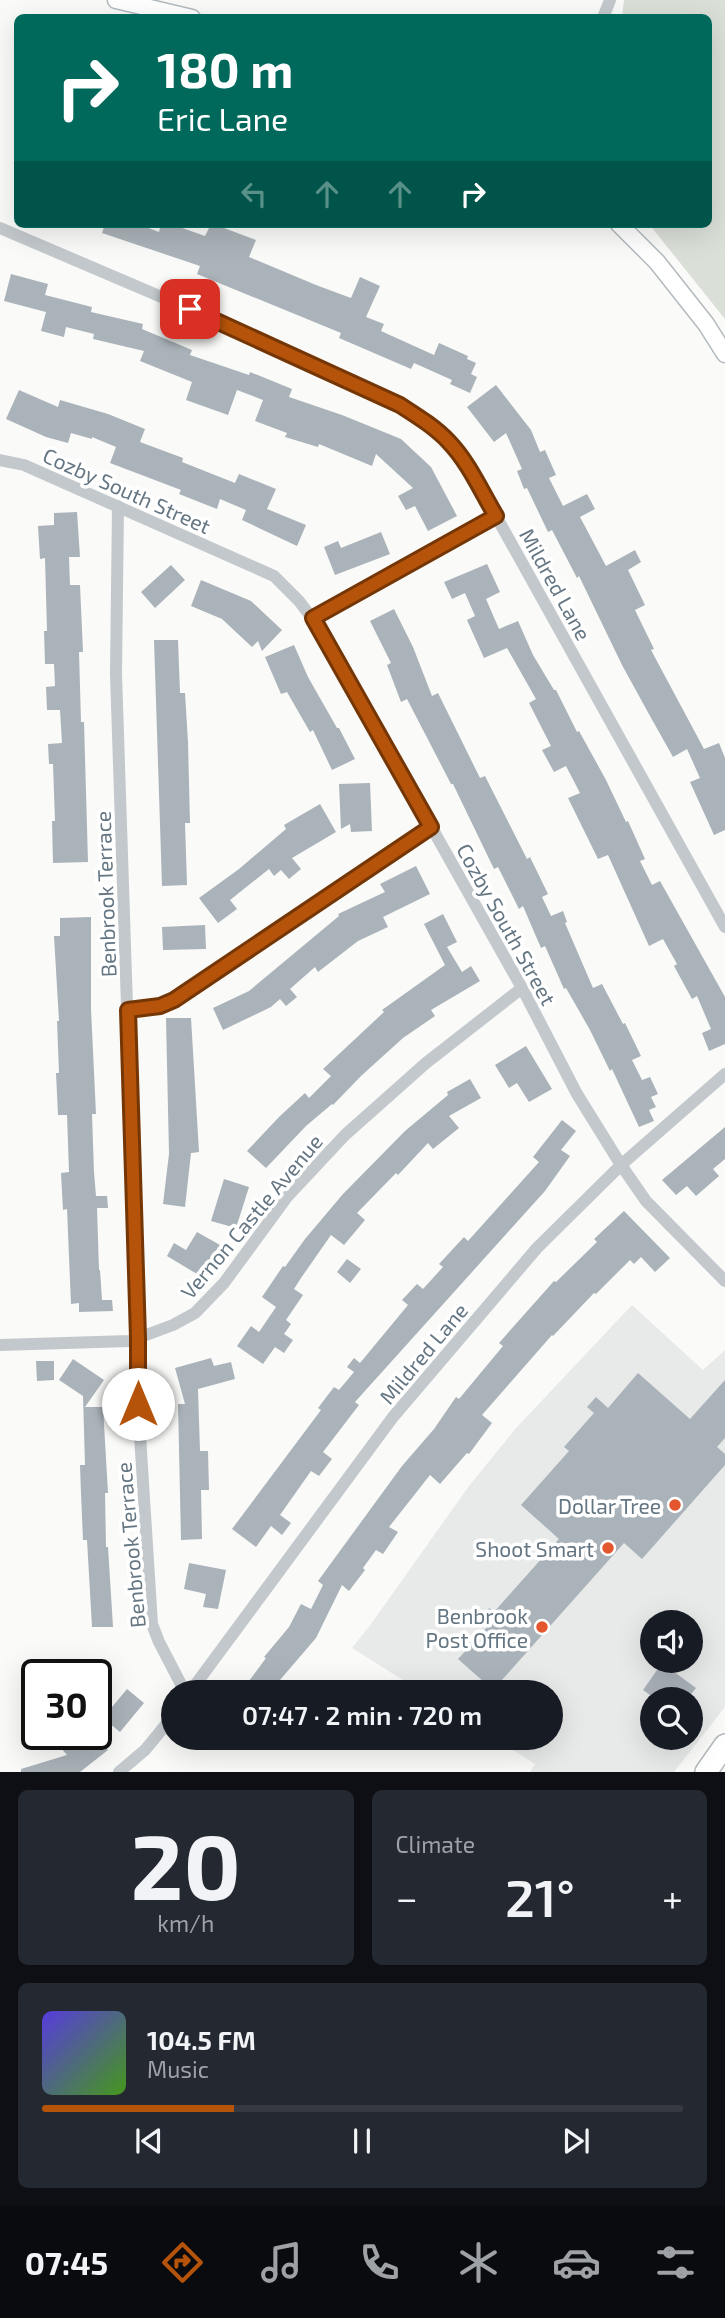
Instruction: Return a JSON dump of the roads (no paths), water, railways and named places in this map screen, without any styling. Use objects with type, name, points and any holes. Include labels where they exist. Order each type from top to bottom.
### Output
[{"type":"highway","points":[[706,1772],[725,1745]]},
{"type":"main road","points":[[116,0],[175,14]]},
{"type":"main road","points":[[623,228],[657,262],[706,324],[725,354]]},
{"type":"street","name":"Mildred Lane","points":[[0,228],[213,319],[400,405],[448,440],[496,516],[725,927]]},
{"type":"street","name":"Cozby South Street","points":[[0,460],[23,465],[274,576],[299,601],[313,618],[522,988],[577,1094],[621,1165],[646,1201],[725,1281]]},
{"type":"street","name":"Benbrook Terrace","points":[[118,506],[116,674],[138,1404],[152,1624],[181,1680]]},
{"type":"street","points":[[313,618],[496,516]]},
{"type":"street","points":[[128,1010],[160,1006],[174,1000],[431,827]]},
{"type":"street","name":"Vernon Castle Avenue","points":[[0,1345],[101,1343],[138,1338],[173,1325],[195,1313],[224,1283],[287,1197],[345,1135],[426,1063],[522,988]]},
{"type":"street","name":"Mildred Lane","points":[[197,1680],[393,1417],[537,1248],[621,1165],[725,1073]]},
{"type":"street","points":[[119,1772],[145,1750],[161,1731]]},
{"type":"place","name":"Dollar Tree","points":[[675,1505]]},
{"type":"place","name":"Shoot Smart","points":[[608,1548]]},
{"type":"place","name":"Benbrook Post Office","points":[[542,1627]]}]
